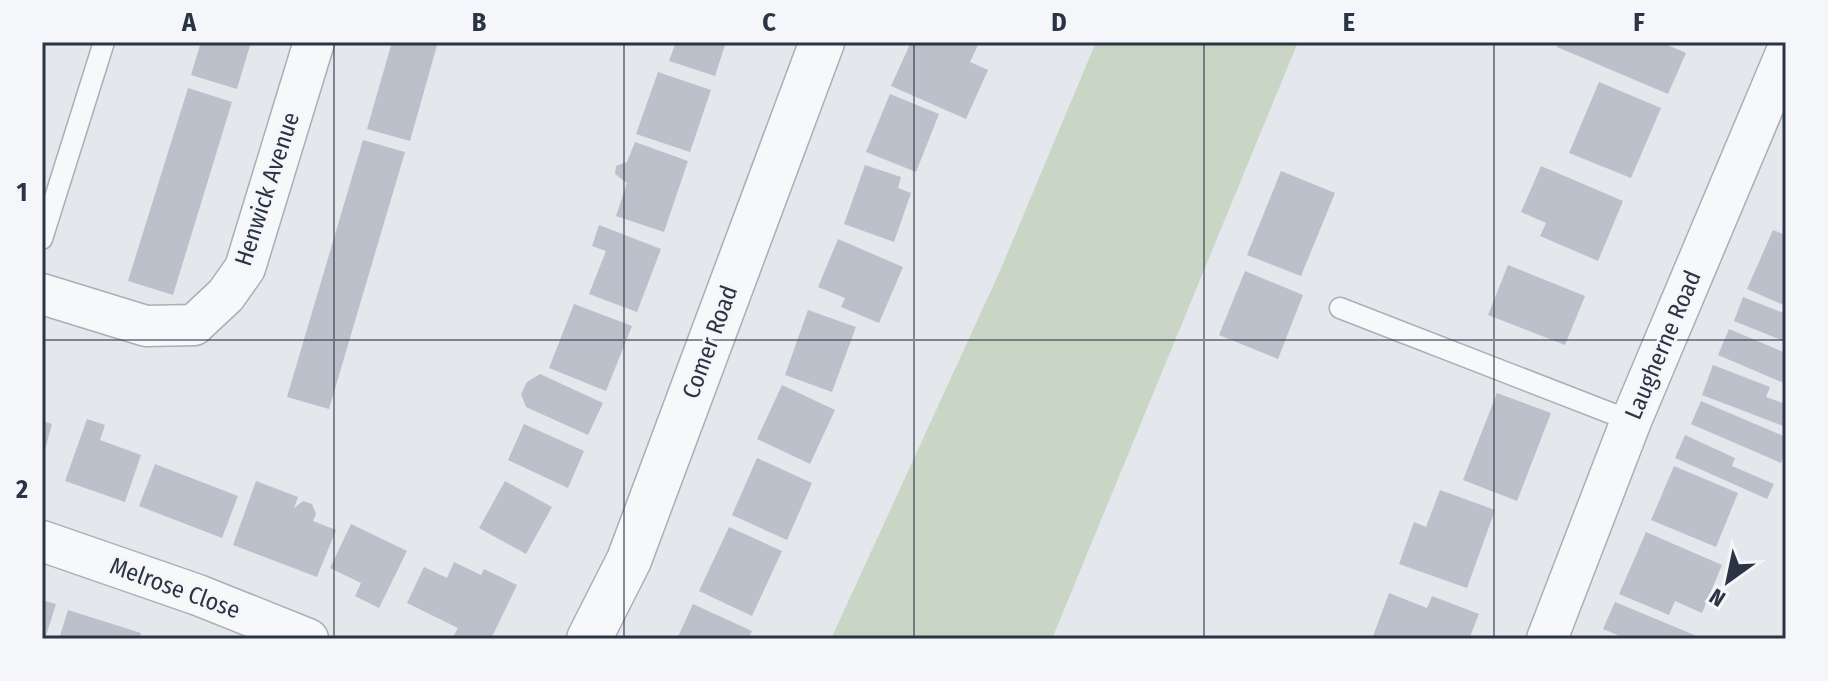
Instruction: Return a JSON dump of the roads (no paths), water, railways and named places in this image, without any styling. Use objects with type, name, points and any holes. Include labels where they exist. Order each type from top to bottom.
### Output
[{"type":"street","name":"Henwick Avenue","points":[[42,294],[146,326],[194,325],[226,295],[245,268],[314,42]]},
{"type":"street","name":"Comer Road","points":[[589,639],[629,560],[822,42]]},
{"type":"street","name":"Laugherne Road","points":[[1547,639],[1631,421],[1786,53]]},
{"type":"street","name":"Melrose Close","points":[[42,541],[198,595],[308,639]]},
{"type":"lane","points":[[42,239],[104,42]]},
{"type":"lane","points":[[1340,308],[1631,421]]}]
